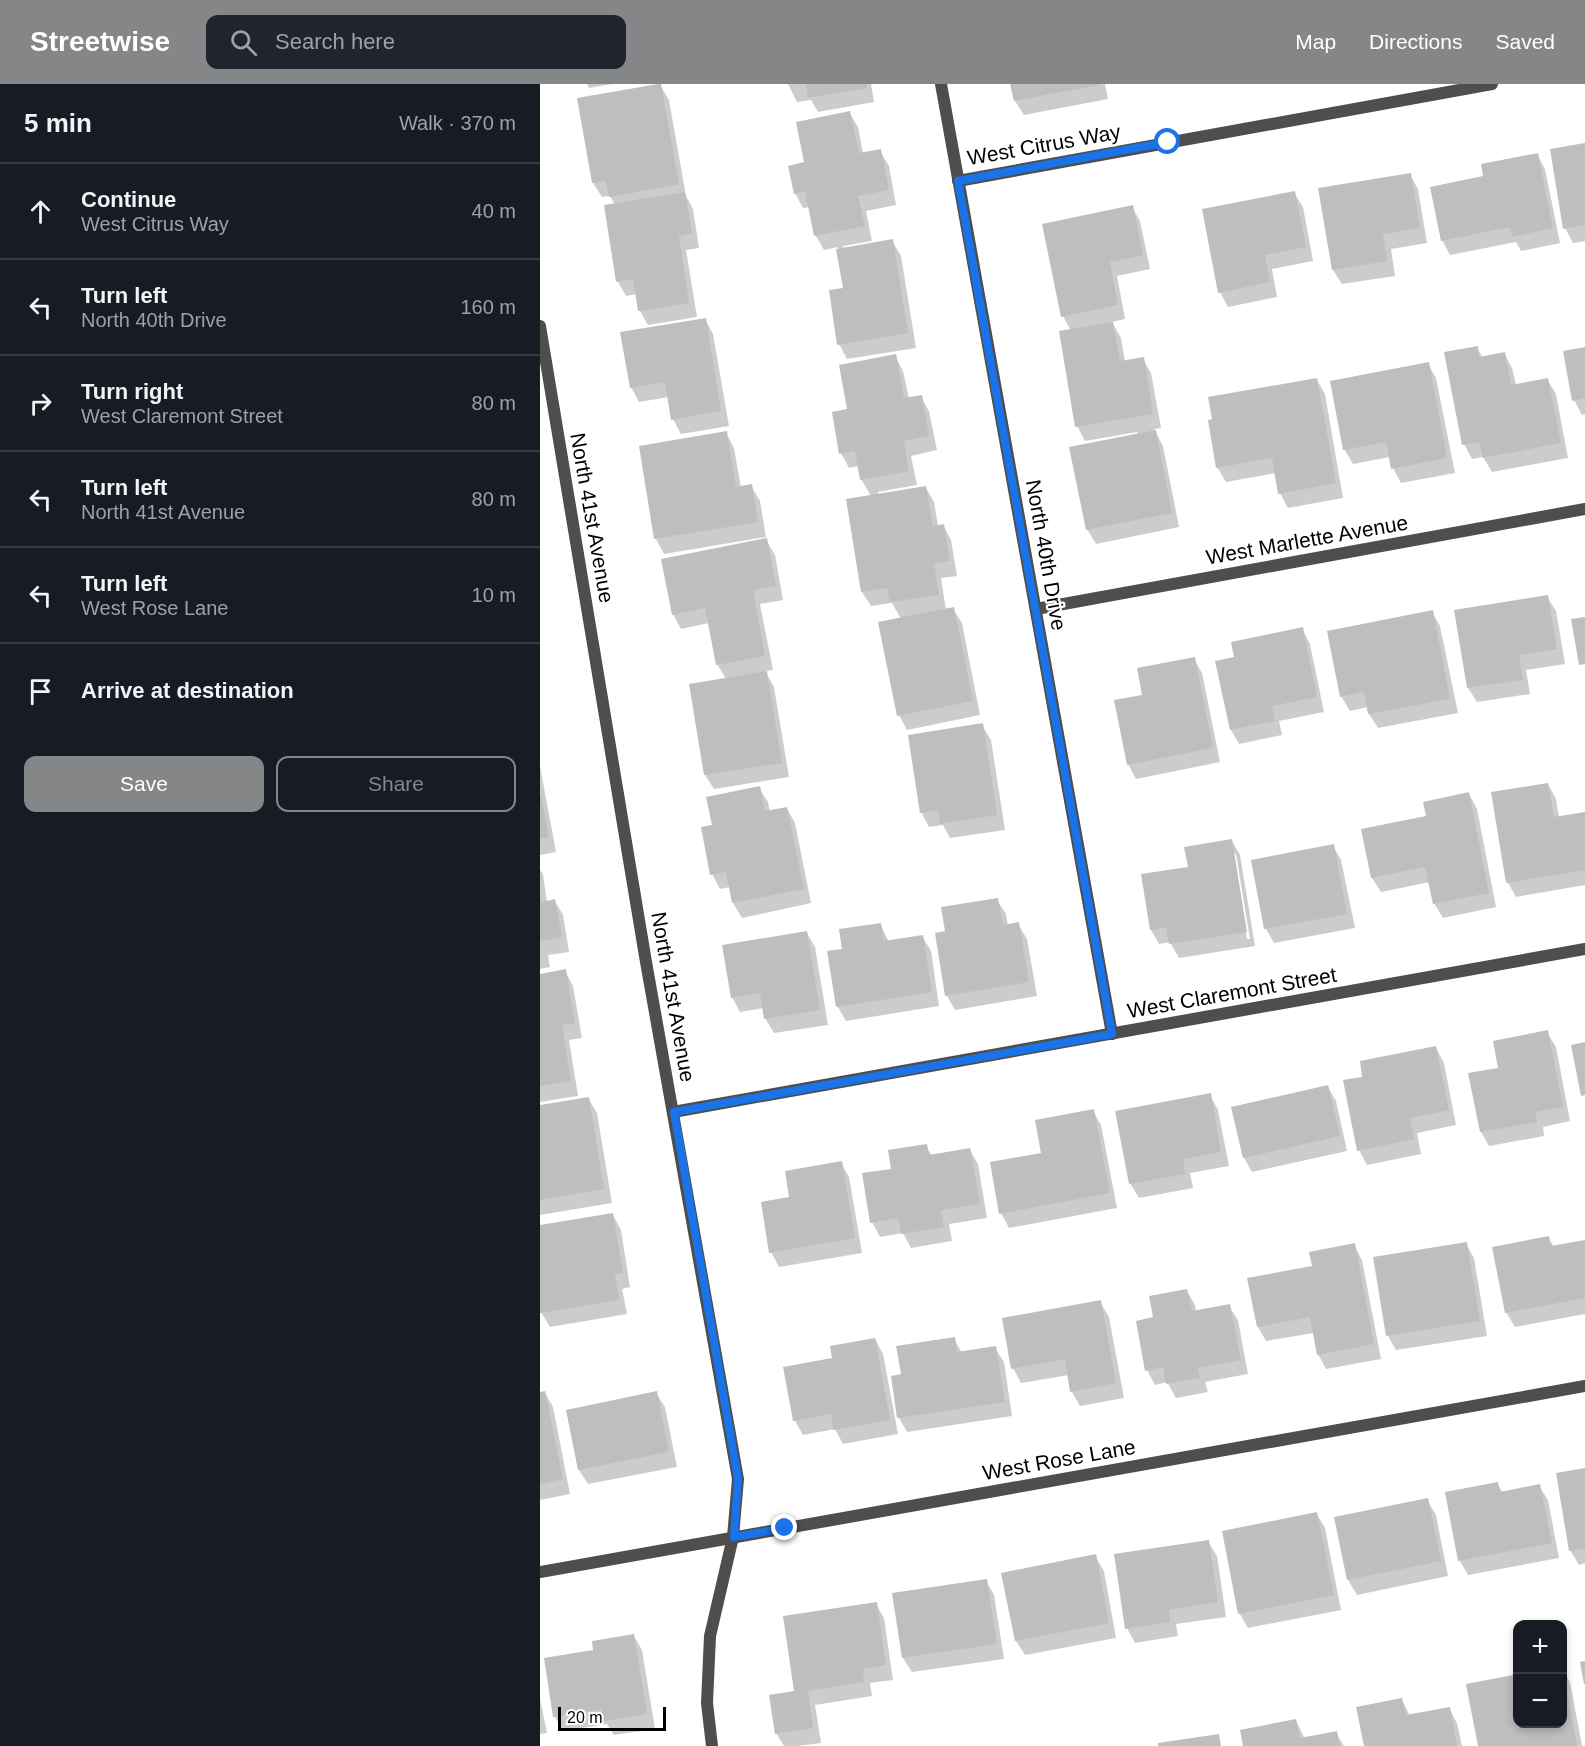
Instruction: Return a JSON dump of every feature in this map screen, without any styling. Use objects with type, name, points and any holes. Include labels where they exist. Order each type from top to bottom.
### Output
[{"type":"street","name":"North 40th Drive","points":[[940,84],[1112,1034]]},
{"type":"street","name":"West Citrus Way","points":[[958,181],[1492,84]]},
{"type":"street","name":"North 41st Avenue","points":[[540,326],[646,962],[738,1479],[734,1537],[710,1636],[707,1703],[712,1746]]},
{"type":"street","name":"West Marlette Avenue","points":[[1036,609],[1585,509]]},
{"type":"street","name":"West Claremont Street","points":[[674,1112],[1585,949]]},
{"type":"street","name":"West Rose Lane","points":[[540,1572],[1585,1386]]},
{"type":"building","points":[[661,84],[679,184],[609,197],[606,181],[592,183],[577,98]]},
{"type":"building","points":[[806,84],[866,84],[867,88],[808,98]]},
{"type":"building","points":[[1010,84],[1099,84],[1099,85],[1014,101]]},
{"type":"building","points":[[850,111],[859,153],[881,149],[889,190],[858,196],[865,226],[814,236],[805,191],[794,194],[788,166],[804,162],[796,122]]},
{"type":"building","points":[[1585,143],[1585,225],[1563,229],[1550,149]]},
{"type":"building","points":[[1538,153],[1553,228],[1512,237],[1510,227],[1441,241],[1430,187],[1483,176],[1481,164]]},
{"type":"building","points":[[1411,173],[1420,228],[1383,234],[1387,261],[1332,270],[1318,188]]},
{"type":"building","points":[[1295,191],[1306,247],[1265,255],[1270,282],[1218,293],[1202,209]]},
{"type":"building","points":[[685,192],[692,233],[679,236],[689,303],[638,311],[633,279],[616,282],[604,205]]},
{"type":"building","points":[[1133,205],[1143,255],[1110,262],[1118,305],[1061,317],[1042,224]]},
{"type":"building","points":[[893,239],[908,333],[837,345],[829,290],[843,288],[836,249]]},
{"type":"building","points":[[706,318],[721,411],[671,420],[665,382],[630,388],[620,332]]},
{"type":"building","points":[[1113,322],[1120,361],[1144,357],[1153,414],[1075,427],[1059,331]]},
{"type":"building","points":[[1478,346],[1479,357],[1505,352],[1511,385],[1548,378],[1561,443],[1483,458],[1479,442],[1462,445],[1444,352]]},
{"type":"building","points":[[1585,347],[1585,398],[1572,401],[1563,351]]},
{"type":"building","points":[[896,354],[904,398],[922,395],[929,436],[904,441],[909,471],[860,480],[855,451],[839,454],[832,412],[847,409],[839,365]]},
{"type":"building","points":[[1429,362],[1447,458],[1391,469],[1386,442],[1343,450],[1330,381]]},
{"type":"building","points":[[1317,378],[1336,483],[1278,494],[1272,458],[1216,468],[1208,420],[1212,419],[1208,397]]},
{"type":"building","points":[[1156,430],[1172,513],[1086,530],[1069,447]]},
{"type":"building","points":[[727,431],[736,487],[752,484],[758,522],[654,539],[639,446]]},
{"type":"building","points":[[926,486],[933,526],[944,524],[950,561],[934,563],[939,595],[890,602],[887,588],[861,592],[846,499]]},
{"type":"building","points":[[767,538],[776,586],[753,590],[765,656],[716,665],[705,608],[672,615],[661,559]]},
{"type":"building","points":[[1548,595],[1557,649],[1519,655],[1523,680],[1467,688],[1454,610]]},
{"type":"building","points":[[954,607],[973,701],[897,716],[878,622]]},
{"type":"building","points":[[1433,610],[1450,699],[1368,714],[1364,692],[1340,697],[1327,631]]},
{"type":"building","points":[[1585,617],[1585,664],[1579,665],[1571,619]]},
{"type":"building","points":[[1303,627],[1317,697],[1272,706],[1275,721],[1230,730],[1215,661],[1234,657],[1231,642]]},
{"type":"building","points":[[1195,657],[1213,748],[1127,765],[1114,700],[1142,695],[1137,668]]},
{"type":"building","points":[[767,671],[782,763],[704,775],[689,684]]},
{"type":"building","points":[[983,723],[997,815],[940,824],[938,810],[920,813],[908,735]]},
{"type":"building","points":[[1548,783],[1554,817],[1585,812],[1585,870],[1506,883],[1491,792]]},
{"type":"building","points":[[760,786],[765,811],[787,807],[804,889],[732,903],[726,872],[710,875],[701,827],[712,825],[706,797]]},
{"type":"building","points":[[1469,792],[1489,893],[1433,904],[1425,867],[1371,878],[1361,829],[1426,816],[1423,802]]},
{"type":"building","points":[[540,796],[549,837],[540,839]]},
{"type":"building","points":[[1232,839],[1247,932],[1169,944],[1166,927],[1150,930],[1141,874],[1188,867],[1184,847]]},
{"type":"building","points":[[1334,844],[1347,914],[1264,929],[1251,860]]},
{"type":"building","points":[[540,897],[542,902],[555,899],[562,937],[540,941]]},
{"type":"building","points":[[998,898],[1003,925],[1019,922],[1029,982],[945,996],[935,933],[945,931],[941,907]]},
{"type":"building","points":[[881,923],[884,941],[923,935],[932,992],[836,1007],[827,951],[842,949],[839,929]]},
{"type":"building","points":[[807,931],[820,1010],[764,1019],[760,993],[731,998],[722,945]]},
{"type":"building","points":[[566,969],[575,1023],[562,1025],[571,1081],[540,1086],[540,974]]},
{"type":"building","points":[[1548,1030],[1563,1107],[1535,1112],[1537,1122],[1480,1132],[1468,1073],[1498,1068],[1493,1041]]},
{"type":"building","points":[[1585,1042],[1585,1095],[1581,1096],[1571,1045]]},
{"type":"building","points":[[1436,1046],[1449,1110],[1410,1118],[1414,1139],[1357,1151],[1343,1080],[1362,1077],[1360,1061]]},
{"type":"building","points":[[1328,1085],[1340,1136],[1243,1158],[1231,1107]]},
{"type":"building","points":[[1211,1093],[1221,1152],[1183,1159],[1185,1174],[1129,1184],[1115,1111]]},
{"type":"building","points":[[589,1097],[604,1189],[540,1200],[540,1105]]},
{"type":"building","points":[[1094,1109],[1110,1193],[999,1214],[990,1162],[1041,1153],[1035,1120]]},
{"type":"building","points":[[927,1144],[929,1155],[970,1148],[980,1204],[941,1210],[944,1227],[901,1234],[898,1218],[870,1223],[862,1173],[891,1169],[888,1150]]},
{"type":"building","points":[[842,1161],[855,1238],[769,1253],[761,1202],[789,1197],[785,1171]]},
{"type":"building","points":[[613,1213],[623,1273],[615,1274],[619,1300],[540,1313],[540,1225]]},
{"type":"building","points":[[1549,1236],[1551,1246],[1585,1240],[1585,1298],[1505,1313],[1492,1247]]},
{"type":"building","points":[[1467,1242],[1480,1321],[1386,1336],[1373,1257]]},
{"type":"building","points":[[1355,1243],[1374,1344],[1317,1355],[1310,1317],[1257,1327],[1247,1278],[1312,1266],[1309,1252]]},
{"type":"building","points":[[1187,1289],[1192,1311],[1230,1304],[1241,1360],[1198,1368],[1200,1378],[1166,1384],[1163,1367],[1145,1371],[1136,1321],[1153,1317],[1149,1296]]},
{"type":"building","points":[[1101,1300],[1116,1383],[1070,1392],[1065,1359],[1011,1369],[1002,1318]]},
{"type":"building","points":[[955,1337],[957,1352],[996,1346],[1005,1402],[897,1418],[891,1376],[901,1374],[896,1346]]},
{"type":"building","points":[[875,1338],[890,1420],[833,1430],[831,1414],[793,1421],[783,1367],[832,1358],[830,1346]]},
{"type":"building","points":[[545,1391],[563,1479],[540,1484],[540,1392]]},
{"type":"building","points":[[657,1391],[669,1452],[578,1470],[566,1410]]},
{"type":"building","points":[[1585,1468],[1585,1548],[1569,1551],[1556,1473]]},
{"type":"building","points":[[1498,1482],[1500,1492],[1540,1484],[1552,1543],[1458,1561],[1445,1492]]},
{"type":"building","points":[[1428,1498],[1441,1561],[1347,1580],[1334,1517]]},
{"type":"building","points":[[1317,1512],[1334,1595],[1238,1614],[1222,1531]]},
{"type":"building","points":[[1209,1540],[1218,1602],[1169,1610],[1170,1622],[1125,1629],[1114,1554]]},
{"type":"building","points":[[1096,1554],[1109,1623],[1015,1641],[1001,1573]]},
{"type":"building","points":[[987,1579],[997,1644],[902,1658],[892,1593]]},
{"type":"building","points":[[877,1602],[886,1665],[863,1669],[864,1682],[808,1691],[813,1728],[775,1734],[769,1695],[794,1691],[783,1616]]},
{"type":"building","points":[[634,1634],[647,1714],[604,1721],[602,1709],[553,1717],[544,1658],[593,1650],[592,1641]]},
{"type":"building","points":[[1585,1661],[1585,1684],[1584,1684],[1580,1662]]},
{"type":"building","points":[[1513,1675],[1513,1728],[1567,1728],[1567,1691],[1577,1746],[1478,1746],[1466,1684]]},
{"type":"building","points":[[1402,1698],[1406,1715],[1450,1707],[1457,1746],[1364,1746],[1356,1707]]},
{"type":"building","points":[[1296,1719],[1300,1738],[1337,1731],[1340,1746],[1243,1746],[1240,1730]]},
{"type":"building","points":[[1219,1734],[1221,1746],[1158,1746],[1158,1743]]},
{"type":"route","points":[[785,1528],[734,1537],[738,1479],[674,1112],[1112,1034],[958,181],[1168,142]]}]
